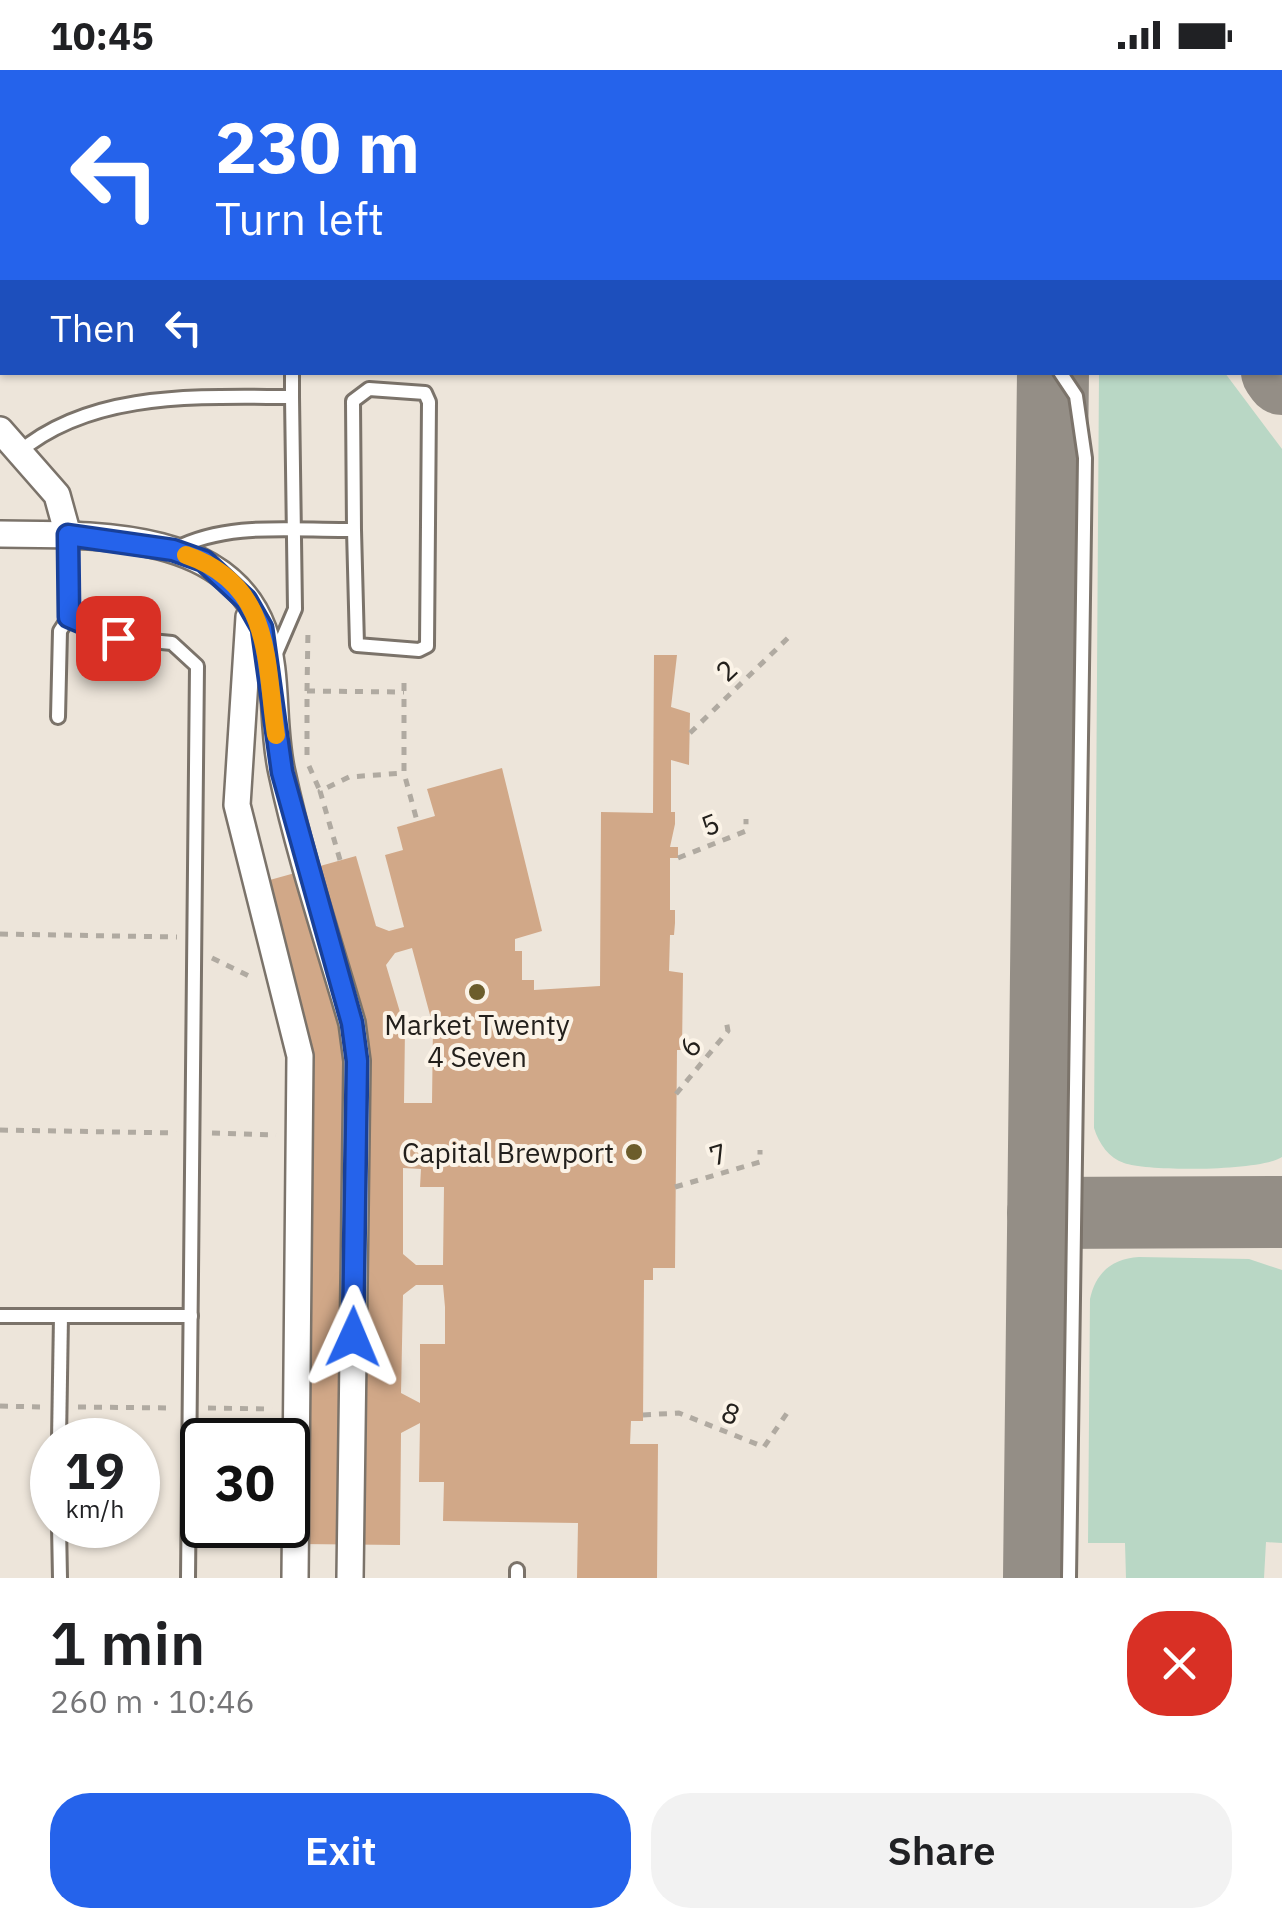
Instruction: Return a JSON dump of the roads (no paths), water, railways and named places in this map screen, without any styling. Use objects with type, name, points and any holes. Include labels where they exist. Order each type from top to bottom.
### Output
[{"type":"street","points":[[6,440],[57,495],[68,535]]},
{"type":"street","points":[[0,534],[68,535],[173,550],[204,561],[246,600],[262,628],[282,772],[352,1023],[357,1061],[350,1578]]},
{"type":"street","points":[[246,600],[251,624],[238,806],[300,1056],[296,1578]]},
{"type":"lane","points":[[270,666],[295,610],[292,375]]},
{"type":"lane","points":[[1062,375],[1076,396],[1082,417],[1085,458],[1068,1578]]},
{"type":"lane","points":[[369,389],[425,392],[430,402],[427,646],[401,650],[357,646],[354,530],[353,401],[369,389]]},
{"type":"lane","points":[[6,440],[40,434],[132,402],[178,397],[292,397]]},
{"type":"lane","points":[[173,550],[202,536],[228,531],[354,530]]},
{"type":"lane","points":[[58,717],[60,631],[69,617],[68,535]]},
{"type":"lane","points":[[69,617],[102,634],[157,639],[187,652],[197,666],[188,1578]]},
{"type":"lane","points":[[0,1316],[191,1316]]},
{"type":"lane","points":[[59,1418],[61,1316]]},
{"type":"lane","points":[[60,1548],[60,1578]]},
{"type":"place","name":"Market Twenty 4 Seven","points":[[477,992]]},
{"type":"place","name":"Capital Brewport","points":[[634,1152]]}]
